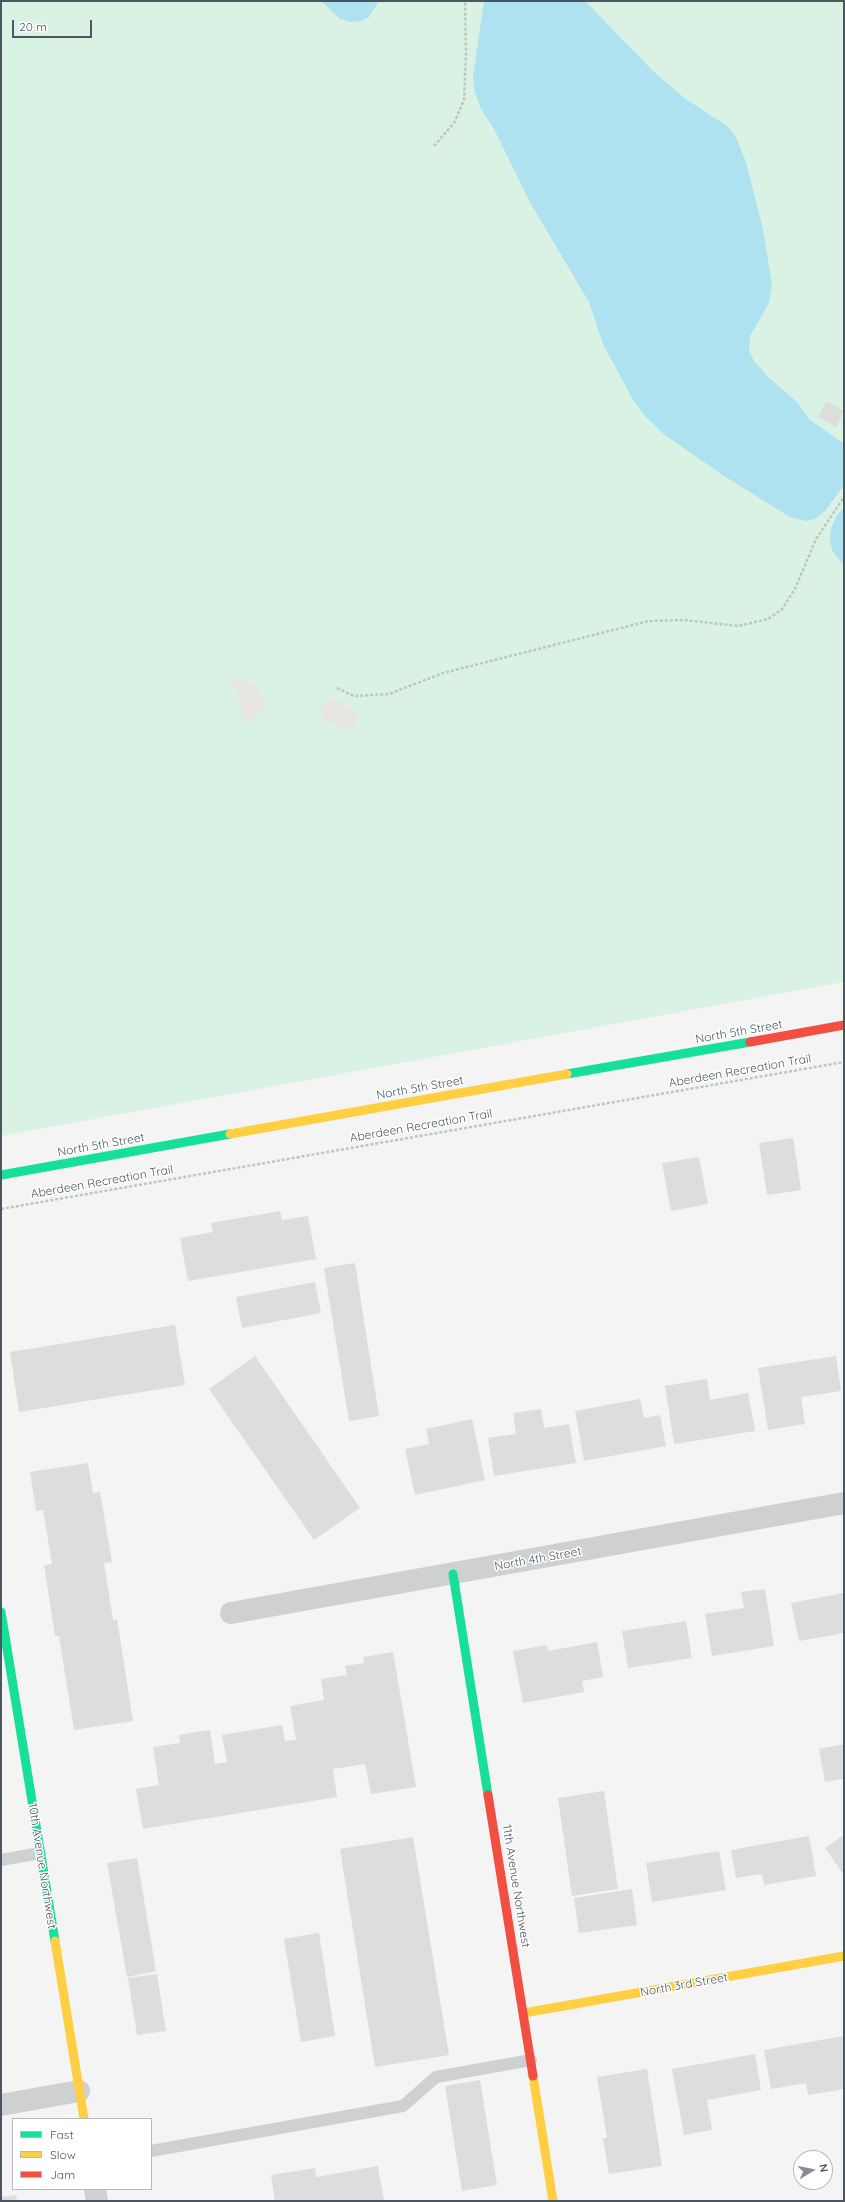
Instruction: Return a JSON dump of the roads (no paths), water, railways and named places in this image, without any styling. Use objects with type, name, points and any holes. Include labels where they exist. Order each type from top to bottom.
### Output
[{"type":"street","name":"North 5th Street","points":[[1,1175],[844,1025]]},
{"type":"street","name":"North 4th Street","points":[[231,1613],[844,1503]]},
{"type":"street","name":"11th Avenue Northwest","points":[[454,1574],[532,2060],[553,2201]]},
{"type":"street","name":"10th Avenue Northwest","points":[[1,1612],[84,2118]]},
{"type":"street","name":"North 3rd Street","points":[[524,2013],[844,1956]]},
{"type":"street","points":[[1,2105],[79,2090]]},
{"type":"street","points":[[95,2190],[97,2201]]},
{"type":"lane","points":[[1,1860],[40,1853]]},
{"type":"lane","points":[[152,2151],[403,2106],[436,2078],[532,2060]]},
{"type":"water","points":[[321,1],[379,1],[369,17],[361,21],[351,22],[340,19]]},
{"type":"water","points":[[484,1],[585,1],[653,71],[683,97],[727,126],[735,135],[746,162],[763,229],[772,285],[769,303],[750,336],[749,351],[754,361],[768,377],[797,402],[810,420],[844,444],[844,485],[825,511],[815,519],[806,521],[790,517],[724,476],[665,435],[645,416],[632,398],[603,344],[589,302],[531,204],[494,129],[481,109],[475,93],[473,77]]},
{"type":"water","points":[[844,508],[844,566],[832,550],[830,539],[831,529],[837,515]]}]
